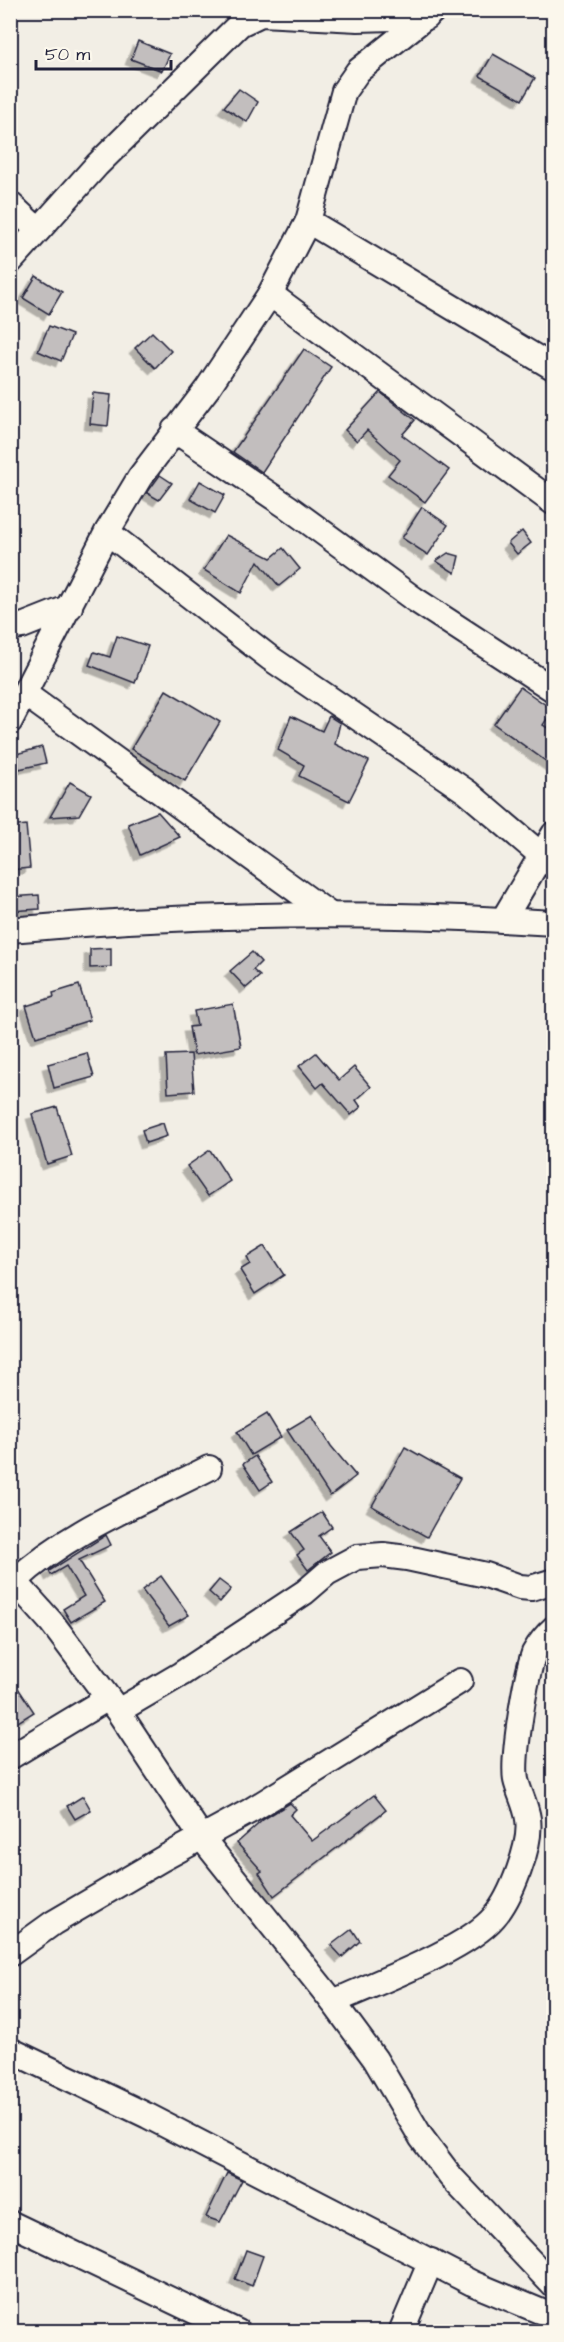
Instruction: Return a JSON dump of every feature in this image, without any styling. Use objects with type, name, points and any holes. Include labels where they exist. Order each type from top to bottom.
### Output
[{"type":"street","points":[[10,262],[97,165],[240,24],[261,14],[358,19],[430,14]]},
{"type":"street","points":[[10,721],[107,532],[140,477],[207,389],[270,294],[308,221],[344,91],[358,71],[430,14]]},
{"type":"street","points":[[10,204],[38,230]]},
{"type":"street","points":[[308,221],[554,369]]},
{"type":"street","points":[[270,294],[554,503]]},
{"type":"street","points":[[174,430],[288,507],[414,599],[554,690]]},
{"type":"street","points":[[107,532],[270,657],[467,792],[548,862]]},
{"type":"street","points":[[10,628],[22,626],[70,607]]},
{"type":"street","points":[[25,694],[329,914]]},
{"type":"street","points":[[503,920],[548,862],[554,834]]},
{"type":"street","points":[[10,930],[100,922],[329,914],[554,923]]},
{"type":"street","points":[[209,1468],[74,1536],[13,1578],[52,1623],[113,1704],[202,1838],[333,2002],[375,2059],[421,2137],[451,2177],[554,2286]]},
{"type":"street","points":[[10,1757],[113,1704],[181,1674],[305,1592],[327,1573],[357,1557],[383,1555],[406,1558],[486,1575],[520,1587],[531,1587],[554,1581]]},
{"type":"street","points":[[333,2002],[425,1961],[471,1935],[494,1918],[510,1894],[528,1836],[529,1821],[516,1770],[524,1703],[536,1650],[554,1628]]},
{"type":"street","points":[[10,1954],[53,1923],[202,1838],[460,1680]]},
{"type":"street","points":[[10,2050],[148,2116],[472,2283],[554,2318]]},
{"type":"street","points":[[10,2223],[238,2331]]},
{"type":"street","points":[[401,2331],[431,2261]]},
{"type":"building","points":[[138,41],[170,54],[162,71],[131,59]]},
{"type":"building","points":[[493,54],[535,78],[522,100],[480,76]]},
{"type":"building","points":[[239,89],[258,102],[247,122],[224,107]]},
{"type":"building","points":[[36,276],[62,292],[49,314],[23,298]]},
{"type":"building","points":[[49,326],[72,335],[61,361],[38,351]]},
{"type":"building","points":[[152,332],[171,351],[155,368],[135,348]]},
{"type":"building","points":[[304,349],[331,367],[262,472],[233,452]]},
{"type":"building","points":[[380,392],[415,420],[402,435],[449,470],[425,502],[388,475],[400,460],[367,430],[357,441],[345,430]]},
{"type":"building","points":[[93,393],[111,395],[108,426],[90,424]]},
{"type":"building","points":[[160,475],[172,483],[159,500],[147,493]]},
{"type":"building","points":[[200,481],[225,495],[215,513],[190,499]]},
{"type":"building","points":[[422,507],[448,525],[428,555],[402,538]]},
{"type":"building","points":[[522,531],[531,543],[517,554],[508,543]]},
{"type":"building","points":[[226,535],[271,558],[283,548],[300,569],[279,586],[258,561],[241,593],[204,570]]},
{"type":"building","points":[[448,553],[459,556],[455,573],[436,561]]},
{"type":"building","points":[[117,636],[148,646],[135,683],[89,665],[94,652],[110,657]]},
{"type":"building","points":[[520,687],[553,710],[543,725],[554,732],[554,767],[494,724]]},
{"type":"building","points":[[166,690],[220,722],[185,781],[131,749]]},
{"type":"building","points":[[291,716],[322,731],[329,716],[340,723],[335,744],[369,761],[349,801],[299,776],[304,765],[278,750]]},
{"type":"building","points":[[42,747],[46,763],[19,769],[16,754]]},
{"type":"building","points":[[70,782],[91,794],[79,815],[50,817]]},
{"type":"building","points":[[158,812],[180,837],[140,855],[128,824]]},
{"type":"building","points":[[26,825],[30,868],[10,870],[10,827]]},
{"type":"building","points":[[39,895],[40,909],[10,911],[10,897]]},
{"type":"building","points":[[111,948],[111,967],[90,968],[90,949]]},
{"type":"building","points":[[252,952],[261,962],[253,970],[260,976],[246,988],[230,971]]},
{"type":"building","points":[[79,985],[90,1020],[36,1037],[26,1006],[54,997],[53,993]]},
{"type":"building","points":[[233,1004],[241,1047],[194,1055],[189,1027],[197,1026],[194,1011]]},
{"type":"building","points":[[87,1053],[94,1077],[54,1088],[48,1064]]},
{"type":"building","points":[[316,1053],[339,1080],[354,1067],[371,1087],[356,1100],[361,1107],[351,1115],[323,1083],[317,1088],[299,1066]]},
{"type":"building","points":[[191,1054],[194,1091],[168,1093],[166,1055]]},
{"type":"building","points":[[57,1107],[72,1156],[47,1164],[32,1114]]},
{"type":"building","points":[[163,1123],[167,1136],[146,1143],[142,1130]]},
{"type":"building","points":[[210,1150],[230,1181],[208,1196],[187,1166]]},
{"type":"building","points":[[265,1246],[284,1275],[255,1294],[240,1270],[250,1264],[247,1257]]},
{"type":"building","points":[[267,1414],[281,1437],[251,1455],[237,1432]]},
{"type":"building","points":[[312,1415],[331,1446],[356,1476],[330,1496],[287,1430]]},
{"type":"building","points":[[405,1447],[460,1478],[427,1537],[372,1506]]},
{"type":"building","points":[[255,1456],[272,1482],[260,1490],[243,1464]]},
{"type":"building","points":[[322,1512],[332,1527],[319,1536],[331,1552],[308,1570],[297,1555],[304,1550],[291,1532]]},
{"type":"building","points":[[106,1535],[111,1545],[79,1560],[105,1602],[71,1622],[63,1609],[84,1596],[66,1566],[51,1575],[49,1571]]},
{"type":"building","points":[[161,1576],[189,1615],[169,1626],[142,1590]]},
{"type":"building","points":[[219,1580],[231,1589],[220,1602],[209,1592]]},
{"type":"building","points":[[10,1676],[34,1712],[10,1727]]},
{"type":"building","points":[[374,1795],[386,1810],[274,1896],[259,1873],[262,1871],[237,1843],[264,1819],[290,1803],[296,1809],[290,1815],[312,1841]]},
{"type":"building","points":[[83,1796],[91,1810],[75,1819],[67,1806]]},
{"type":"building","points":[[352,1929],[360,1941],[342,1957],[331,1945]]},
{"type":"building","points":[[227,2173],[242,2180],[220,2222],[206,2217]]},
{"type":"building","points":[[246,2250],[263,2256],[252,2286],[235,2279]]}]
